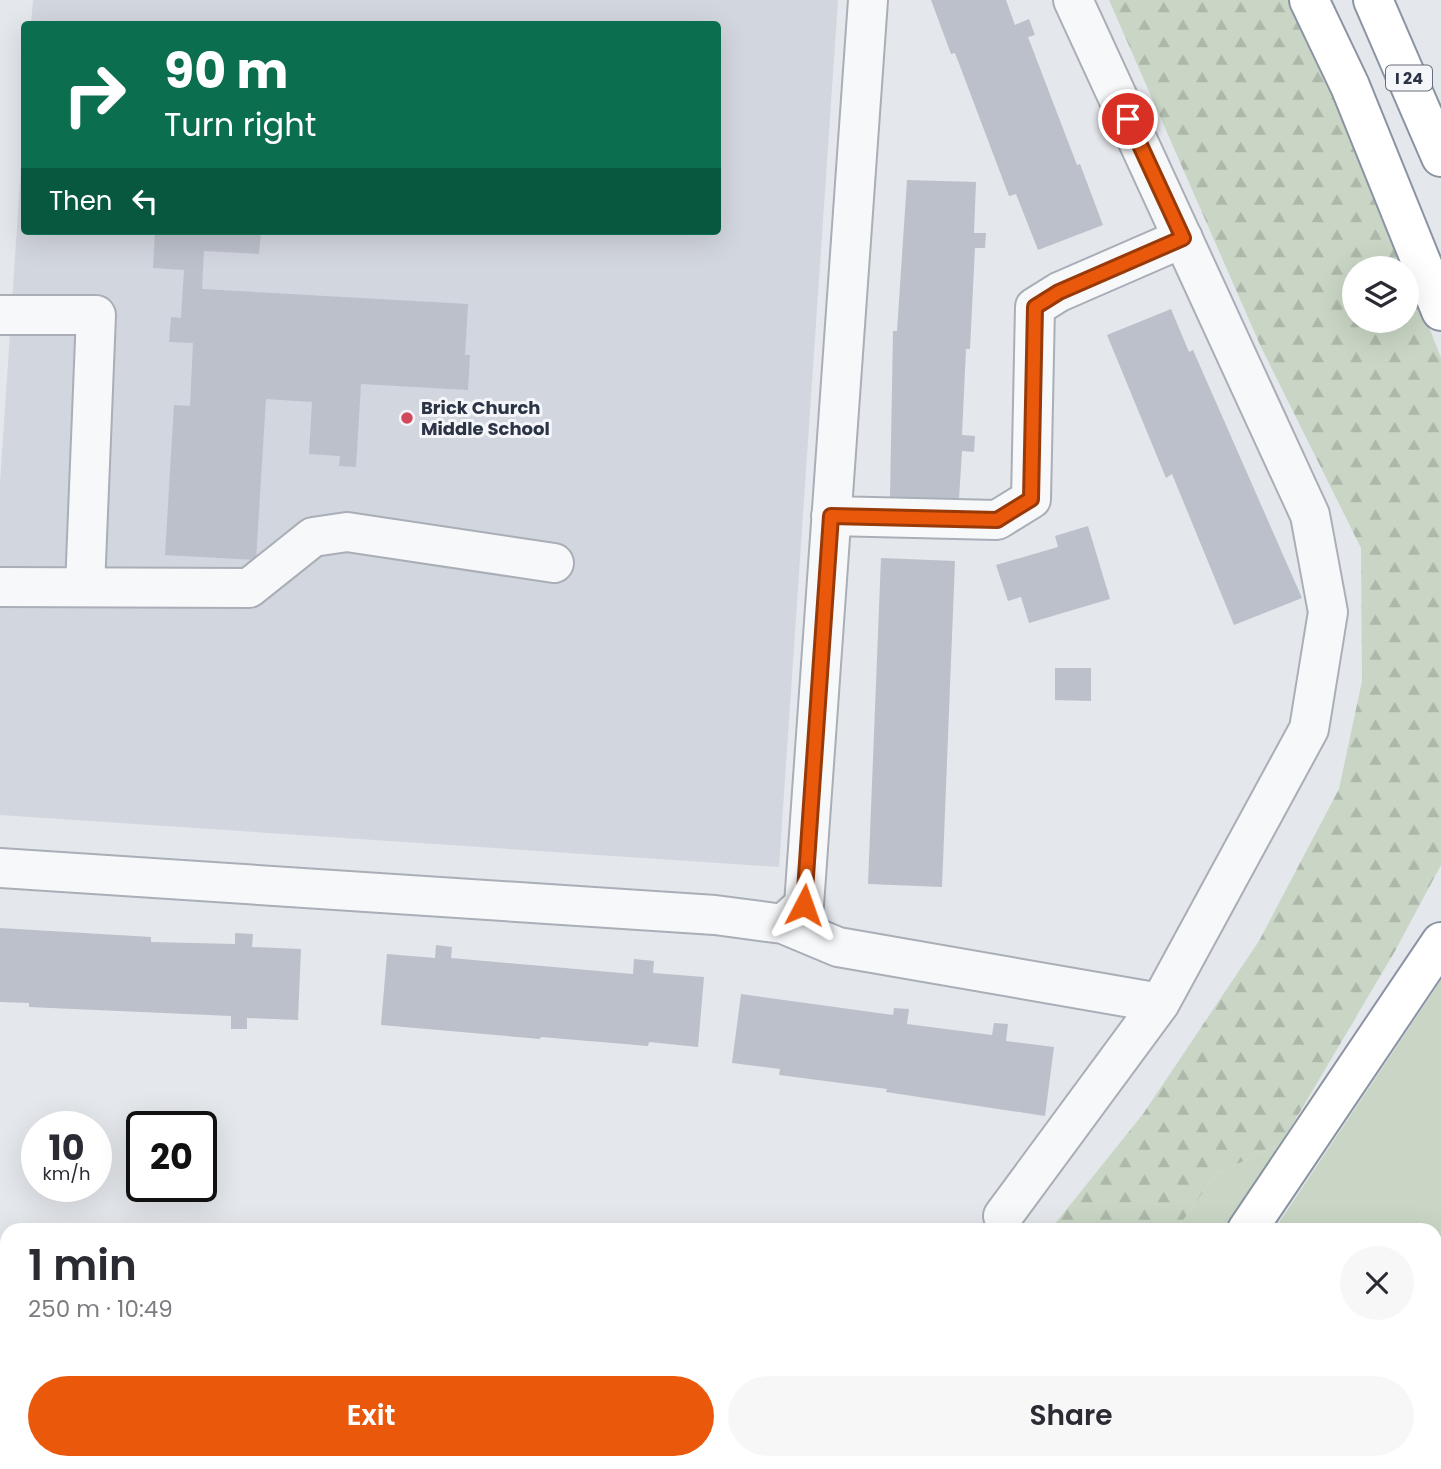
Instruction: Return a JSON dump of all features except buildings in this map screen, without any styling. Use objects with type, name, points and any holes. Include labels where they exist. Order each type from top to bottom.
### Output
[{"type":"highway","points":[[1309,0],[1350,86],[1441,311]]},
{"type":"highway","name":"I 24","points":[[1373,0],[1441,158]]},
{"type":"highway","points":[[1252,1223],[1441,942]]},
{"type":"lane","points":[[783,924],[804,905],[868,0]]},
{"type":"lane","points":[[1003,1216],[1160,1003],[1309,729],[1328,612],[1310,515],[1073,0]]},
{"type":"lane","points":[[831,516],[997,520],[1031,499],[1035,307],[1059,292],[1183,238]]},
{"type":"lane","points":[[0,314],[96,315],[85,587]]},
{"type":"lane","points":[[0,587],[249,588],[278,568],[313,537],[347,532],[554,563]]},
{"type":"lane","points":[[0,867],[715,915],[783,924],[838,947],[1160,1003]]},
{"type":"shaded area","name":"Brick Church Middle School","points":[[33,0],[838,0],[779,867],[0,815],[0,484],[21,166],[21,235],[721,235],[721,21],[31,21]]},
{"type":"green space","points":[[1109,0],[1295,0],[1401,256],[1342,256],[1342,333],[1419,333],[1419,301],[1441,358],[1441,865],[1395,951],[1281,1144],[1217,1173],[1181,1223],[1056,1223],[1143,1114],[1259,941],[1339,789],[1362,681],[1361,548],[1261,347]]},
{"type":"green space","points":[[1441,980],[1441,1223],[1279,1223]]},
{"type":"green space","points":[[1281,1144],[1228,1223],[1181,1223],[1217,1173]]},
{"type":"place","name":"Brick Church Middle School","points":[[407,418]]},
{"type":"route","points":[[804,905],[831,516],[997,520],[1031,499],[1035,307],[1059,292],[1183,238],[1128,119]]}]
